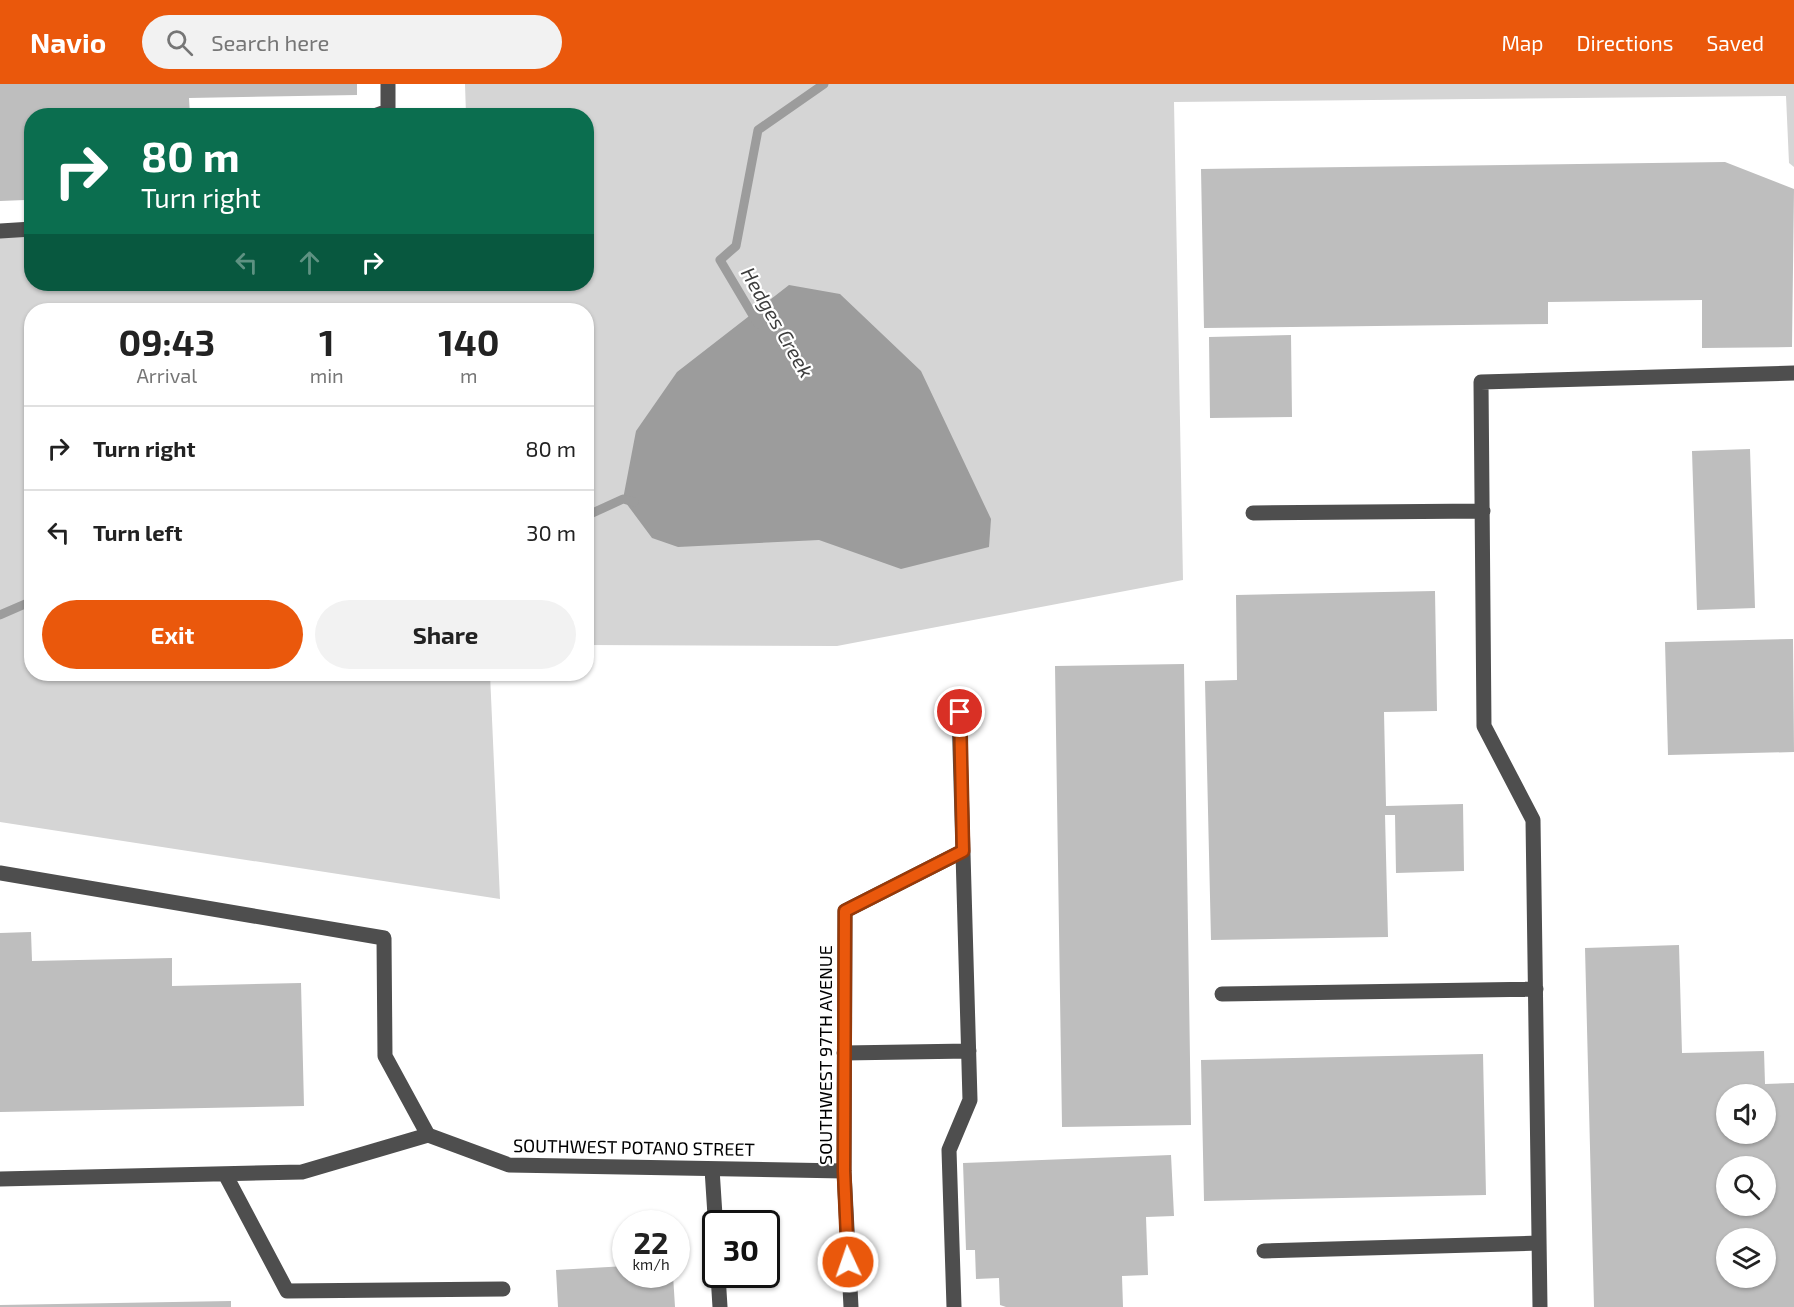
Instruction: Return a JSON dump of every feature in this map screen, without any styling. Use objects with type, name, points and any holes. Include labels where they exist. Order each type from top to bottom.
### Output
[{"type":"street","points":[[388,84],[388,108]]},
{"type":"street","points":[[0,231],[24,230]]},
{"type":"street","points":[[1540,1307],[1533,820],[1485,726],[1481,382],[1794,373]]},
{"type":"street","points":[[1253,513],[1483,510]]},
{"type":"street","points":[[954,1307],[949,1150],[970,1100],[960,712]]},
{"type":"street","name":"SOUTHWEST 97TH AVENUE","points":[[850,1307],[844,1171],[845,911],[963,851]]},
{"type":"street","points":[[0,873],[384,938],[385,1056],[428,1135],[302,1172],[0,1179]]},
{"type":"street","points":[[1222,994],[1536,989]]},
{"type":"street","points":[[844,1053],[969,1051]]},
{"type":"street","name":"SOUTHWEST POTANO STREET","points":[[428,1135],[509,1165],[844,1171]]},
{"type":"street","points":[[712,1168],[715,1210]]},
{"type":"street","points":[[225,1174],[287,1291],[503,1289]]},
{"type":"street","points":[[1264,1251],[1539,1243]]},
{"type":"street","points":[[719,1288],[720,1307]]},
{"type":"shaded area","points":[[465,84],[1794,84],[1794,167],[1789,163],[1786,96],[1174,102],[1183,580],[837,646],[594,645],[594,303],[24,303],[24,681],[490,681],[500,899],[0,822],[0,231],[24,230],[24,291],[594,291],[594,108],[466,108]]},
{"type":"water","points":[[789,285],[840,294],[921,371],[991,519],[989,547],[901,569],[819,540],[678,547],[652,538],[623,499],[636,431],[677,372]]},
{"type":"building","points":[[0,84],[357,84],[357,95],[189,98],[190,108],[24,108],[24,200],[0,201]]},
{"type":"building","points":[[1725,162],[1794,189],[1792,347],[1702,348],[1702,300],[1548,302],[1548,324],[1204,328],[1201,169]]},
{"type":"building","points":[[1291,335],[1292,417],[1210,418],[1209,337]]},
{"type":"building","points":[[1750,449],[1755,608],[1697,610],[1692,451]]},
{"type":"building","points":[[1435,591],[1437,711],[1384,712],[1386,806],[1463,804],[1464,871],[1396,873],[1395,815],[1385,815],[1388,937],[1211,940],[1205,681],[1237,680],[1236,595]]},
{"type":"building","points":[[1793,639],[1794,752],[1668,755],[1665,642]]},
{"type":"building","points":[[1184,664],[1191,1125],[1062,1127],[1055,666]]},
{"type":"building","points":[[31,932],[32,961],[172,958],[172,986],[301,983],[304,1106],[0,1112],[0,933]]},
{"type":"building","points":[[1679,945],[1682,1053],[1764,1051],[1765,1084],[1794,1083],[1794,1307],[1594,1307],[1585,948]]},
{"type":"building","points":[[1483,1054],[1486,1195],[1204,1201],[1201,1060]]},
{"type":"building","points":[[1171,1155],[1174,1216],[1146,1217],[1148,1275],[1122,1276],[1123,1307],[1006,1307],[1000,1305],[999,1278],[976,1279],[975,1250],[966,1250],[963,1163]]},
{"type":"building","points":[[612,1267],[612,1288],[674,1288],[675,1307],[558,1307],[556,1270]]},
{"type":"building","points":[[231,1301],[231,1307],[0,1307],[0,1305]]},
{"type":"waterway","name":"Hedges Creek","points":[[758,324],[720,260],[736,246],[758,130],[824,84]]},
{"type":"waterway","name":"Hedges Creek","points":[[594,512],[623,499],[634,502]]},
{"type":"waterway","name":"Hedges Creek","points":[[0,615],[24,604]]},
{"type":"route","points":[[848,1262],[844,1171],[845,911],[963,851],[960,712]]}]
